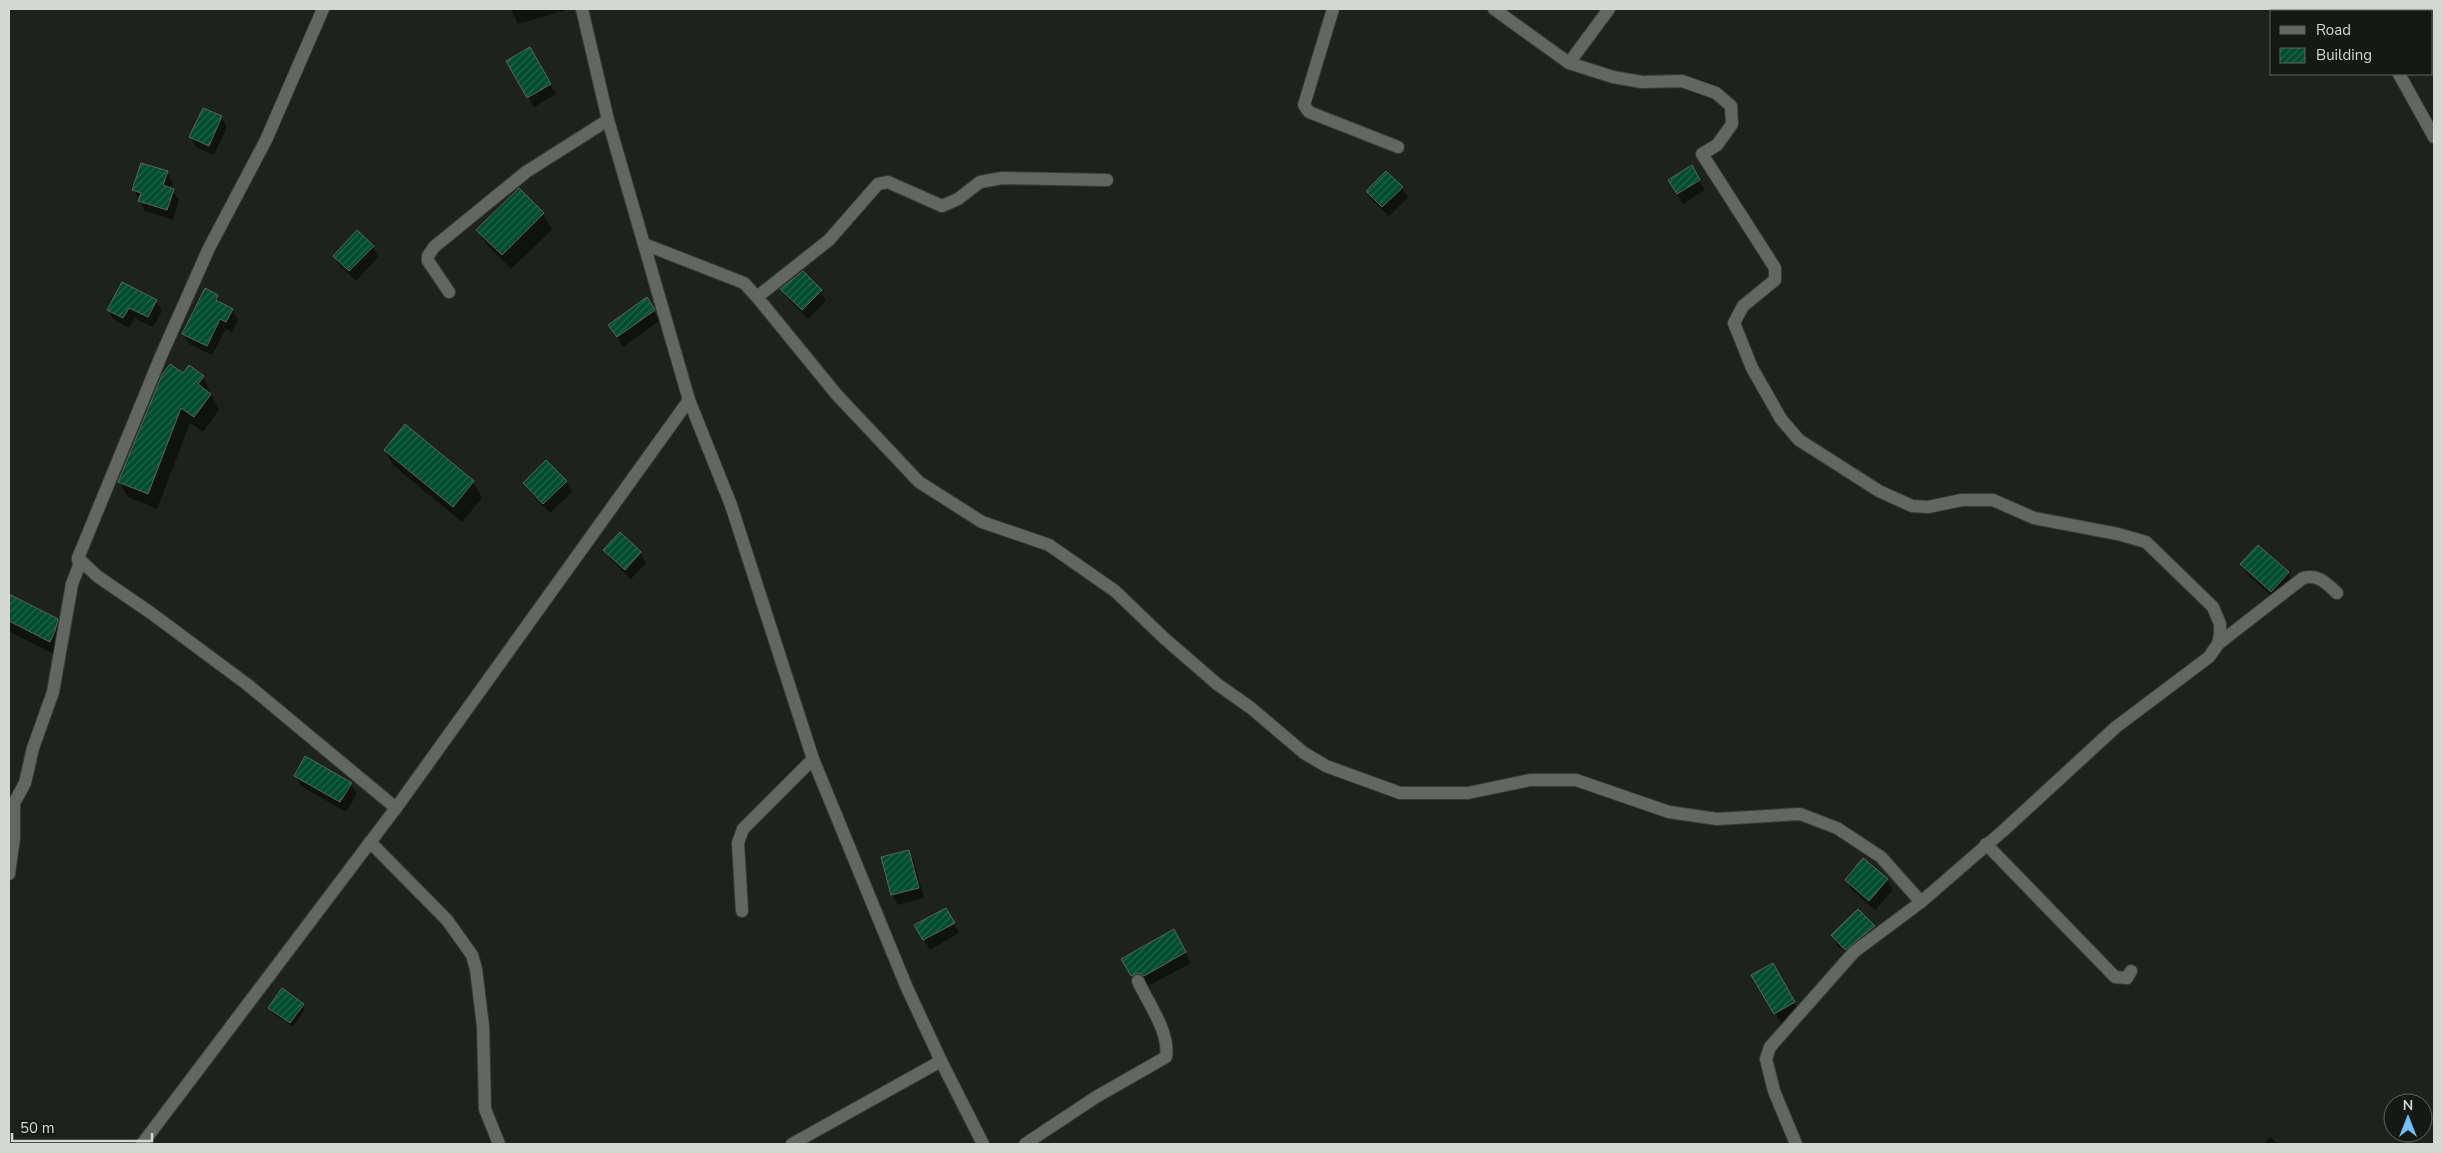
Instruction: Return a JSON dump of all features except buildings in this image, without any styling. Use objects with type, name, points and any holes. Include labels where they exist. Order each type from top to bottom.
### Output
[{"type":"street","points":[[9,874],[14,838],[14,803],[25,783],[33,748],[53,692],[72,584],[79,566],[78,558],[161,356],[209,248],[266,140],[323,9]]},
{"type":"street","points":[[582,9],[608,120],[690,400],[731,505],[813,759],[908,988],[941,1061],[983,1144]]},
{"type":"street","points":[[1333,9],[1304,105],[1309,112],[1398,147]]},
{"type":"street","points":[[1494,9],[1569,62],[1613,77],[1642,82],[1682,81],[1716,93],[1731,106],[1732,124],[1718,145],[1702,154],[1775,268],[1775,280],[1742,306],[1734,323],[1752,368],[1781,419],[1799,440],[1879,491],[1912,506],[1928,507],[1962,500],[1993,500],[2034,518],[2118,534],[2146,542],[2212,607],[2220,624],[2218,644]]},
{"type":"street","points":[[1569,62],[1609,9]]},
{"type":"street","points":[[2400,75],[2434,137]]},
{"type":"street","points":[[449,292],[428,260],[429,253],[434,247],[526,172],[608,120]]},
{"type":"street","points":[[757,296],[829,240],[878,184],[888,182],[942,206],[958,199],[980,182],[1002,178],[1107,180]]},
{"type":"street","points":[[644,244],[744,283],[757,296],[837,395],[919,482],[982,522],[1049,544],[1115,591],[1164,638],[1218,684],[1251,708],[1304,753],[1326,766],[1400,793],[1468,793],[1530,780],[1576,780],[1669,812],[1717,819],[1800,814],[1837,828],[1881,857],[1921,902]]},
{"type":"street","points":[[142,1144],[396,808],[690,400]]},
{"type":"street","points":[[78,558],[97,576],[151,612],[248,684],[396,808]]},
{"type":"street","points":[[1796,1144],[1774,1091],[1766,1059],[1770,1047],[1854,952],[1921,902],[2116,727],[2209,657],[2218,644],[2303,578],[2313,576],[2321,578],[2337,593]]},
{"type":"street","points":[[742,910],[738,843],[742,829],[813,759]]},
{"type":"street","points":[[370,842],[447,920],[472,955],[476,969],[483,1026],[485,1110],[499,1144]]},
{"type":"street","points":[[1986,844],[2115,977],[2127,978],[2131,971]]},
{"type":"street","points":[[1025,1144],[1096,1097],[1166,1057],[1168,1046],[1164,1035],[1138,981]]},
{"type":"street","points":[[792,1144],[941,1061]]}]
